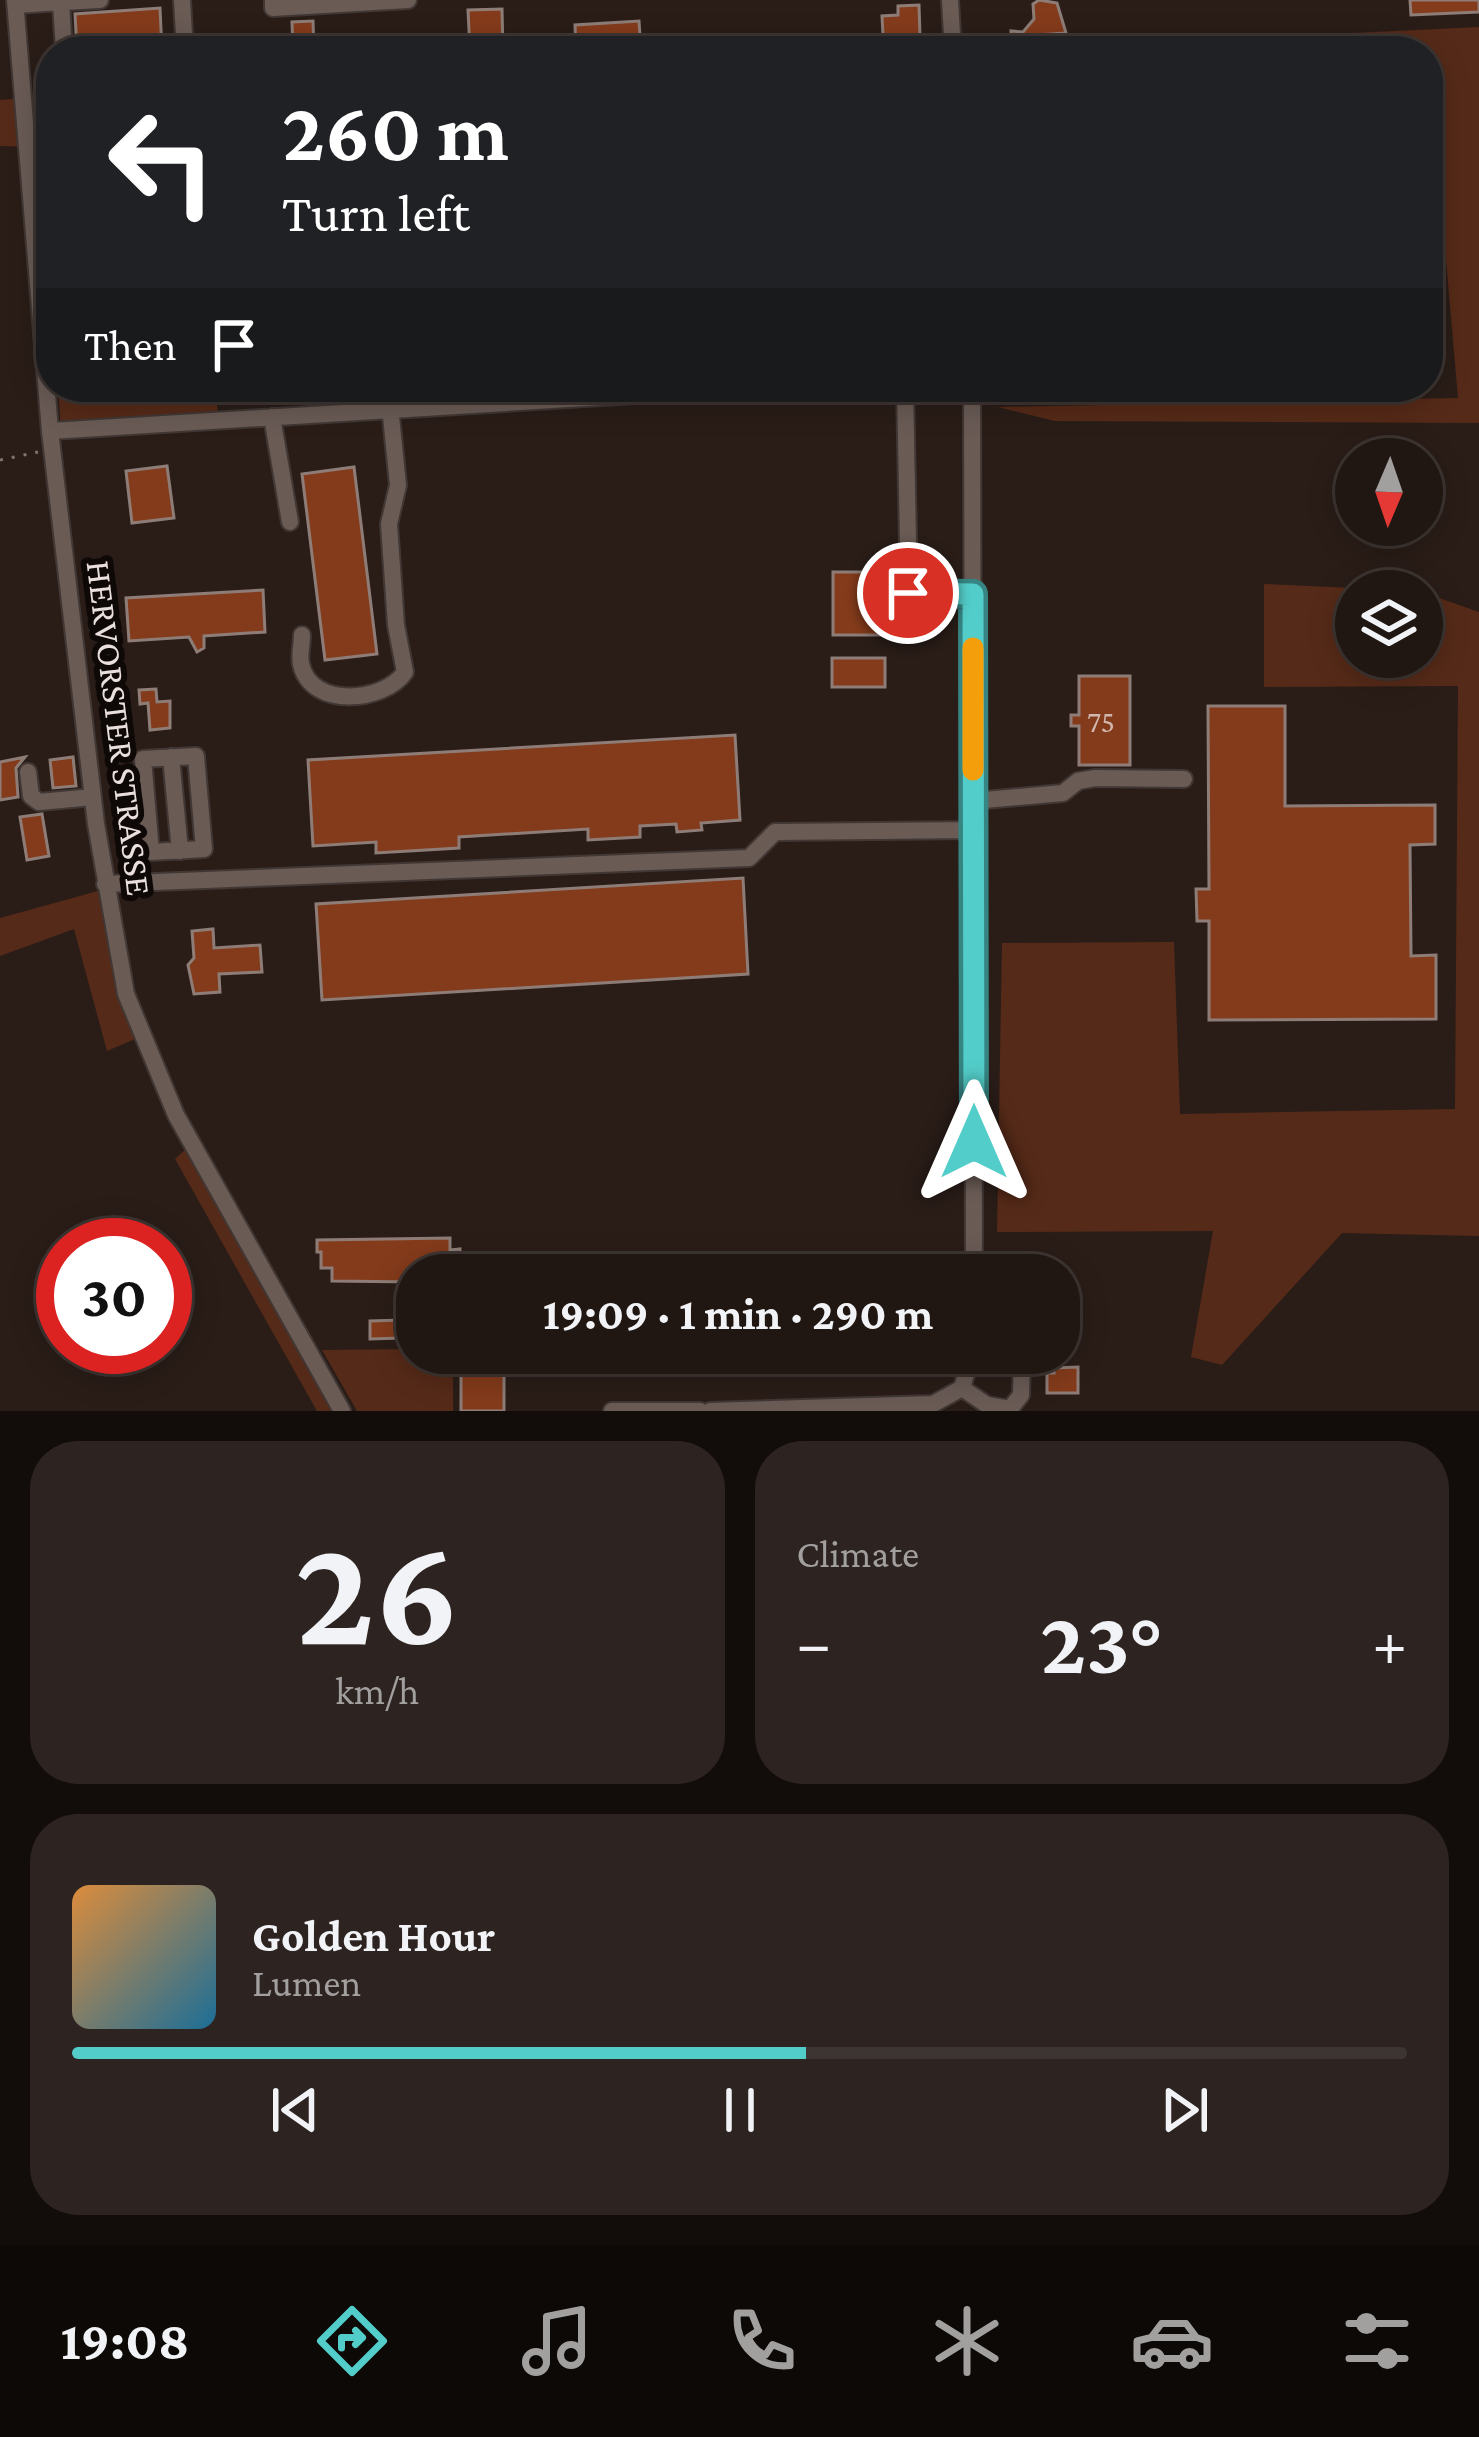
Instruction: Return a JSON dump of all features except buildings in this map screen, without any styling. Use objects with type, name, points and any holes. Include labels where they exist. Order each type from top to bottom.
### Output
[{"type":"street","points":[[16,2],[100,0]]},
{"type":"street","points":[[182,0],[184,36]]},
{"type":"street","points":[[273,0],[274,8],[409,0]]},
{"type":"street","points":[[950,0],[952,36]]},
{"type":"street","name":"HERVORSTER STRASSE","points":[[16,2],[36,245]]},
{"type":"street","points":[[61,2],[63,36]]},
{"type":"street","name":"HERVORSTER STRASSE","points":[[49,402],[93,797],[126,994],[176,1115],[342,1411]]},
{"type":"street","points":[[365,402],[366,411]]},
{"type":"street","points":[[302,635],[306,675],[329,694],[376,694],[389,690],[405,672],[396,625],[389,524],[398,485],[390,402]]},
{"type":"street","points":[[429,402],[430,408]]},
{"type":"street","points":[[52,440],[468,402]]},
{"type":"street","points":[[905,402],[908,593],[973,594]]},
{"type":"street","points":[[972,402],[974,1254]]},
{"type":"street","points":[[272,417],[290,523]]},
{"type":"street","points":[[196,756],[204,849],[183,850],[151,852],[143,759],[196,756]]},
{"type":"street","points":[[28,772],[33,800],[93,797]]},
{"type":"street","points":[[973,801],[1064,793],[1078,781],[1095,778],[1184,779]]},
{"type":"street","points":[[105,884],[748,858],[775,832],[973,830]]},
{"type":"street","points":[[183,850],[190,879]]},
{"type":"street","points":[[710,1411],[933,1404],[962,1388],[966,1374]]},
{"type":"street","points":[[962,1388],[987,1405],[1010,1409],[1021,1395],[1022,1374]]},
{"type":"street","points":[[612,1411],[700,1411]]},
{"type":"path","points":[[0,460],[52,440]]},
{"type":"shaded area","points":[[1479,27],[1479,423],[1055,421],[998,407],[1443,402],[1458,398],[1443,224],[1443,36],[1293,36]]},
{"type":"shaded area","points":[[36,97],[36,147],[0,146],[0,100]]},
{"type":"shaded area","points":[[59,402],[217,402],[218,420],[61,429]]},
{"type":"shaded area","points":[[1264,584],[1335,587],[1335,678],[1443,678],[1443,599],[1479,612],[1479,1236],[1342,1233],[1222,1365],[1191,1357],[1213,1231],[997,1232],[1002,943],[1174,942],[1180,1114],[1455,1109],[1458,686],[1264,687]]},
{"type":"shaded area","points":[[98,891],[116,985],[135,1039],[107,1051],[74,929],[0,956],[0,918]]},
{"type":"shaded area","points":[[188,1147],[336,1411],[317,1411],[175,1159]]},
{"type":"shaded area","points":[[396,1349],[396,1374],[453,1374],[453,1411],[357,1411],[322,1350]]},
{"type":"slow traffic","points":[[973,648],[973,770]]},
{"type":"route","points":[[908,593],[973,594],[974,1142]]}]
